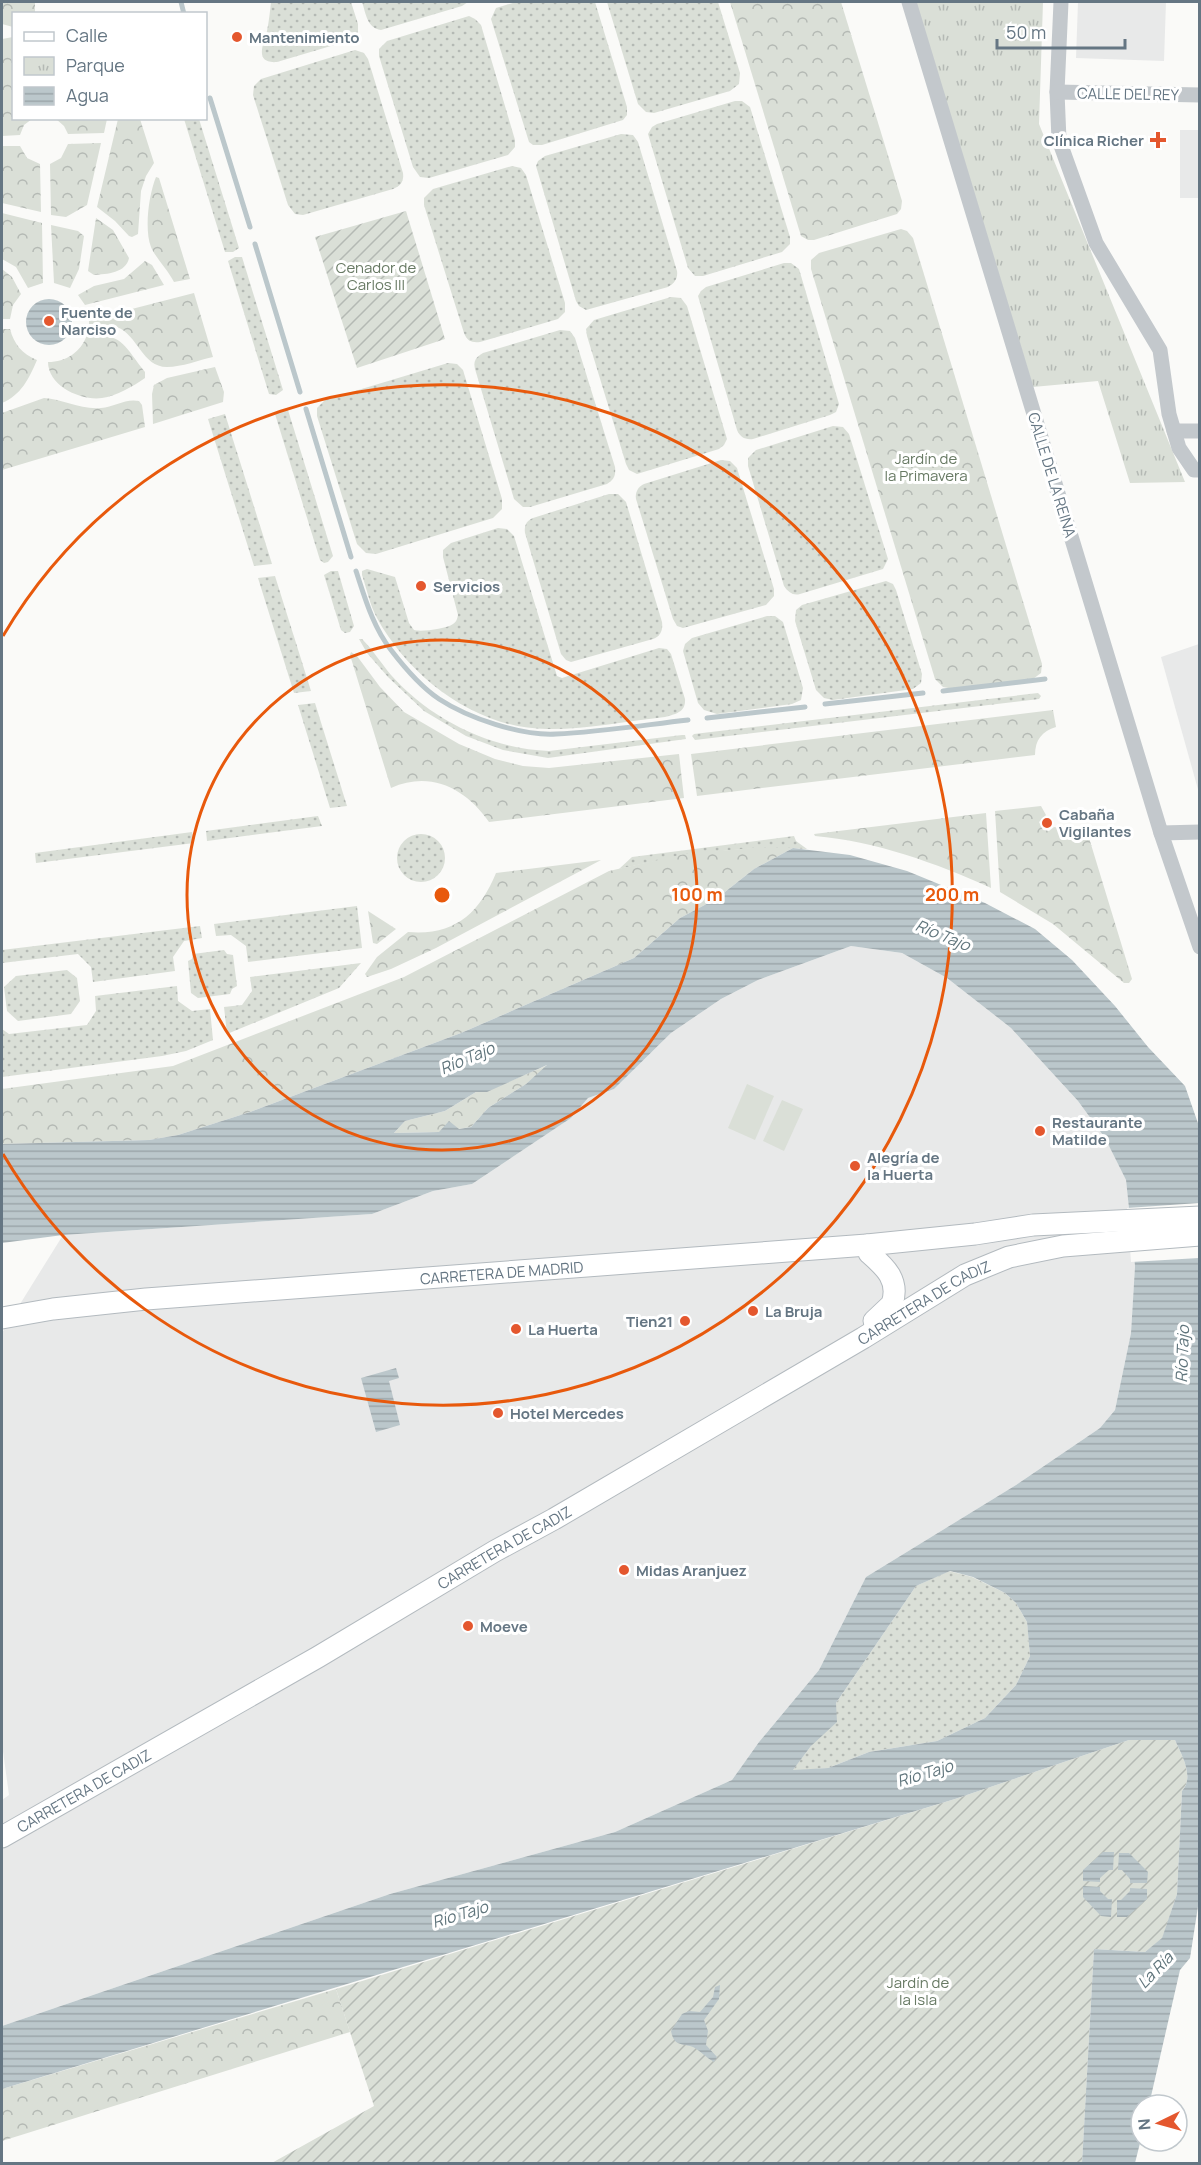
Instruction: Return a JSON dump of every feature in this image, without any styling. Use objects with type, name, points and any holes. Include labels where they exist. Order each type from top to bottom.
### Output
[{"type":"main road","points":[[1129,1231],[1200,1217]]},
{"type":"main road","name":"CARRETERA DE MADRID","points":[[2,1318],[53,1309],[146,1299],[867,1245],[1061,1224],[1129,1231]]},
{"type":"main road","points":[[1129,1231],[1200,1235]]},
{"type":"main road","name":"CARRETERA DE CADIZ","points":[[2,1837],[318,1657],[495,1551],[863,1338],[965,1275],[1009,1257],[1129,1231]]},
{"type":"main road","points":[[863,1338],[865,1327],[890,1308],[894,1292],[889,1272],[878,1259],[869,1253],[867,1245]]},
{"type":"street","name":"CALLE DE LA REINA","points":[[909,2],[1161,833],[1200,947]]},
{"type":"street","points":[[1061,2],[1057,92],[1059,140],[1096,243],[1160,350],[1179,448],[1194,470],[1200,470]]},
{"type":"street","name":"CALLE DEL REY","points":[[1057,92],[1200,95]]},
{"type":"street","points":[[1174,431],[1200,431]]},
{"type":"street","points":[[1161,833],[1200,832]]},
{"type":"shaded area","points":[[1078,2],[1166,2],[1164,61],[1076,58]]},
{"type":"shaded area","points":[[1180,130],[1199,130],[1199,198],[1180,198]]},
{"type":"shaded area","points":[[1200,644],[1199,793],[1161,657]]},
{"type":"shaded area","points":[[851,946],[902,953],[947,978],[1011,1028],[1078,1101],[1105,1138],[1126,1180],[1135,1266],[1131,1333],[1115,1410],[1100,1428],[1016,1485],[866,1577],[819,1670],[759,1742],[732,1780],[615,1832],[390,1894],[2,2026],[2,1800],[9,1795],[2,1744],[2,1333],[63,1235],[372,1214],[433,1191],[472,1184],[571,1118],[588,1098],[614,1089],[671,1033],[721,999],[758,980]]},
{"type":"green space","points":[[2,2],[35,2],[35,12],[12,12],[12,27],[2,24]]},
{"type":"green space","points":[[271,2],[351,2],[358,24],[358,32],[351,40],[277,62],[270,62],[265,60],[262,52]]},
{"type":"green space","points":[[362,2],[468,2],[462,6],[381,30],[376,29],[370,23]]},
{"type":"green space","points":[[516,2],[595,2],[627,107],[627,115],[623,120],[542,145],[533,145],[529,142],[491,19],[496,8]]},
{"type":"green space","points":[[607,2],[718,2],[740,73],[739,84],[730,91],[654,113],[646,112],[638,104]]},
{"type":"green space","points":[[730,2],[841,2],[902,201],[901,209],[897,214],[814,240],[801,236]]},
{"type":"green space","points":[[916,2],[1043,2],[1039,124],[1185,482],[1130,483],[1098,381],[1033,387]]},
{"type":"green space","points":[[469,16],[481,25],[515,140],[515,147],[508,155],[429,178],[420,177],[413,167],[379,56],[379,49],[387,41]]},
{"type":"green space","points":[[12,37],[12,120],[31,120],[24,125],[20,135],[2,136],[2,39]]},
{"type":"green space","points":[[355,50],[364,53],[368,59],[403,173],[402,181],[393,189],[303,215],[295,214],[288,205],[253,95],[254,86],[261,79]]},
{"type":"green space","points":[[735,101],[742,101],[750,107],[790,237],[790,244],[782,252],[703,276],[695,276],[688,268],[648,134],[657,124]]},
{"type":"green space","points":[[57,120],[107,120],[104,133],[68,134]]},
{"type":"green space","points":[[118,120],[140,120],[154,163],[141,191],[138,234],[129,236],[97,207]]},
{"type":"green space","points":[[184,120],[199,120],[239,248],[233,252],[225,252]]},
{"type":"green space","points":[[621,134],[633,135],[638,142],[677,276],[668,287],[586,310],[576,301],[536,166],[538,161],[545,156]]},
{"type":"green space","points":[[101,143],[87,205],[66,217],[51,215],[50,164],[61,158],[68,144]]},
{"type":"green space","points":[[2,146],[20,146],[27,158],[40,164],[41,212],[2,203]]},
{"type":"green space","points":[[512,166],[521,168],[526,175],[565,303],[565,312],[558,319],[480,342],[472,342],[464,333],[424,205],[424,198],[433,189]]},
{"type":"green space","points":[[156,177],[159,178],[190,279],[174,282],[151,247],[148,212]]},
{"type":"green space","name":"Cenador de Carlos III","points":[[406,211],[445,339],[357,368],[315,237]]},
{"type":"green space","points":[[2,213],[42,223],[43,283],[28,288],[16,267],[2,259]]},
{"type":"green space","points":[[96,218],[113,230],[129,258],[120,270],[94,275],[88,271]]},
{"type":"green space","points":[[51,225],[78,231],[84,236],[79,269],[70,288],[54,283]]},
{"type":"green space","name":"Jardín de la Primavera","points":[[901,229],[907,231],[913,238],[1042,664],[1041,673],[1033,679],[953,689],[943,687],[935,679],[811,269],[811,260],[819,253]]},
{"type":"green space","points":[[235,257],[242,257],[283,390],[276,395],[269,394],[228,261]]},
{"type":"green space","points":[[145,261],[152,265],[164,285],[85,305],[78,295],[94,286],[124,279]]},
{"type":"green space","points":[[784,263],[791,263],[799,269],[839,404],[836,412],[830,415],[748,439],[741,436],[737,430],[698,296],[706,287]]},
{"type":"green space","points":[[2,269],[12,277],[21,294],[13,305],[10,319],[2,319]]},
{"type":"green space","points":[[194,293],[213,357],[179,366],[159,366],[146,356],[124,331],[110,325],[89,324],[89,320]]},
{"type":"green space","points":[[671,297],[681,298],[687,306],[727,439],[719,449],[637,474],[629,470],[626,464],[586,329],[594,320]]},
{"type":"green space","points":[[2,329],[10,329],[19,348],[37,360],[24,386],[9,400],[2,403]]},
{"type":"green space","points":[[560,330],[570,331],[575,338],[615,467],[615,475],[607,484],[530,507],[523,507],[514,499],[475,369],[475,361],[483,353]]},
{"type":"green space","points":[[87,335],[108,336],[122,343],[145,372],[145,378],[125,390],[102,398],[85,397],[60,385],[49,371],[48,362],[55,362],[72,355]]},
{"type":"green space","points":[[448,363],[457,364],[463,370],[502,499],[502,509],[493,518],[376,554],[366,553],[357,544],[317,416],[317,408],[325,400]]},
{"type":"green space","points":[[215,367],[224,392],[223,402],[153,424],[154,385],[167,378]]},
{"type":"green space","points":[[44,398],[94,408],[139,401],[142,405],[145,427],[2,470],[2,413]]},
{"type":"green space","points":[[281,410],[288,410],[333,556],[328,562],[324,563],[320,560],[275,414]]},
{"type":"green space","points":[[225,414],[272,564],[254,566],[208,419]]},
{"type":"green space","points":[[833,426],[843,427],[849,434],[888,559],[883,569],[800,594],[793,594],[784,586],[748,466],[748,458],[756,450]]},
{"type":"green space","points":[[721,460],[730,461],[737,468],[774,589],[774,596],[766,605],[683,628],[677,626],[673,619],[636,494],[644,484]]},
{"type":"green space","points":[[609,494],[618,494],[626,502],[662,622],[662,630],[653,639],[571,662],[561,654],[525,533],[525,526],[533,518]]},
{"type":"green space","points":[[498,528],[507,529],[514,536],[557,676],[562,678],[659,648],[667,649],[671,654],[685,699],[682,710],[665,717],[594,726],[565,729],[524,727],[498,721],[473,711],[450,697],[408,661],[377,618],[362,571],[367,569],[395,577],[409,623],[414,630],[450,626],[457,620],[458,615],[443,550],[451,543]]},
{"type":"green space","points":[[331,571],[338,571],[354,626],[350,632],[345,633],[341,630],[324,575]]},
{"type":"green space","points":[[275,576],[311,691],[294,693],[258,578]]},
{"type":"green space","points":[[886,581],[893,584],[896,590],[922,674],[921,683],[913,689],[833,700],[824,698],[816,690],[795,621],[796,610],[802,605]]},
{"type":"green space","points":[[767,616],[775,616],[783,622],[803,688],[801,700],[792,704],[717,714],[704,710],[698,703],[683,651],[685,644],[692,638]]},
{"type":"green space","points":[[359,639],[366,643],[391,675],[424,705],[443,718],[483,738],[527,749],[549,751],[682,735],[685,735],[686,739],[548,758],[503,750],[466,736],[424,711],[388,677],[367,653]]},
{"type":"green space","points":[[351,652],[357,656],[380,687],[404,712],[459,744],[495,759],[523,766],[549,768],[679,754],[684,798],[489,822],[470,800],[446,786],[420,781],[391,788],[350,655]]},
{"type":"green space","points":[[1038,693],[1041,696],[1039,699],[695,740],[692,736],[694,734]]},
{"type":"green space","points":[[315,703],[347,806],[330,808],[298,705]]},
{"type":"green space","points":[[1053,710],[1056,727],[1040,737],[1035,755],[697,796],[691,754]]},
{"type":"green space","points":[[1041,806],[1046,815],[1039,822],[1043,830],[1049,831],[1054,827],[1086,828],[1132,979],[1129,983],[1124,983],[1053,924],[1000,892],[995,811]]},
{"type":"green space","points":[[986,813],[991,888],[905,854],[814,834]]},
{"type":"green space","points":[[318,816],[322,826],[207,841],[206,831]]},
{"type":"green space","points":[[192,832],[194,843],[36,863],[35,853]]},
{"type":"green space","points":[[416,834],[426,834],[441,844],[445,858],[444,867],[435,878],[426,882],[416,882],[401,872],[397,863],[397,853],[407,838]]},
{"type":"green space","points":[[794,836],[796,841],[807,849],[759,848],[712,852],[619,869],[632,857]]},
{"type":"green space","points":[[752,848],[793,848],[754,869],[716,899],[680,918],[634,958],[461,1033],[250,1112],[178,1135],[149,1140],[2,1144],[2,1089],[173,1066],[404,977],[609,871],[685,854]]},
{"type":"green space","points":[[601,860],[436,948],[391,969],[367,977],[365,974],[377,957],[408,932],[439,930],[463,919],[482,900],[496,873]]},
{"type":"green space","points":[[357,906],[362,948],[248,962],[246,946],[231,935],[216,936],[214,924]]},
{"type":"green space","points":[[368,911],[396,929],[377,944],[373,943]]},
{"type":"green space","points":[[200,926],[202,938],[184,941],[173,957],[175,971],[93,982],[91,967],[78,954],[2,963],[2,950]]},
{"type":"green space","points":[[224,950],[227,954],[233,955],[237,986],[230,994],[198,998],[191,993],[188,961],[192,959],[193,954]]},
{"type":"green space","points":[[361,963],[339,988],[227,1034],[224,1007],[242,1005],[252,991],[250,977]]},
{"type":"green space","points":[[67,970],[77,978],[80,1001],[71,1014],[18,1021],[7,1011],[4,987],[16,976]]},
{"type":"green space","points":[[177,986],[178,1001],[192,1011],[210,1009],[213,1040],[186,1051],[162,1056],[2,1077],[2,1029],[9,1034],[87,1025],[96,1011],[95,996]]},
{"type":"green space","points":[[550,1064],[526,1084],[488,1108],[471,1127],[439,1132],[394,1133],[405,1121],[445,1111],[476,1092],[487,1091]]},
{"type":"green space","points":[[747,1084],[774,1096],[755,1140],[728,1128]]},
{"type":"green space","points":[[782,1100],[803,1109],[784,1151],[763,1141]]},
{"type":"green space","points":[[949,1571],[972,1577],[1005,1593],[1016,1603],[1027,1622],[1030,1656],[1016,1685],[985,1718],[937,1741],[869,1752],[828,1768],[792,1771],[811,1746],[836,1703],[916,1586]]},
{"type":"green space","name":"Jardín de la Isla","points":[[1129,1740],[1175,1740],[1186,1766],[1187,1779],[1182,1791],[1177,1894],[1162,1939],[1145,1952],[1094,1949],[1082,2163],[270,2164],[374,2106],[336,1989],[955,1799]]},
{"type":"green space","points":[[336,1989],[350,2032],[2,2141],[2,2089]]},
{"type":"water","name":"Fuente de Narciso","points":[[49,299],[65,306],[72,322],[65,338],[49,345],[33,338],[26,322],[33,306]]},
{"type":"water","points":[[793,848],[850,855],[907,871],[985,903],[1035,929],[1072,960],[1185,1086],[1200,1129],[1199,1900],[1190,1958],[1180,1970],[1152,2093],[1129,2093],[1129,2153],[1138,2153],[1135,2163],[1082,2163],[1094,1949],[1145,1952],[1162,1938],[1177,1894],[1182,1791],[1187,1779],[1186,1766],[1175,1740],[1129,1740],[955,1799],[2,2089],[2,2026],[390,1894],[615,1832],[732,1780],[759,1742],[819,1670],[866,1577],[1016,1485],[1100,1428],[1115,1410],[1131,1333],[1135,1266],[1126,1180],[1105,1138],[1078,1101],[1011,1028],[947,978],[902,953],[851,946],[758,980],[721,999],[671,1033],[614,1089],[588,1098],[571,1118],[472,1184],[433,1191],[372,1214],[63,1235],[2,1243],[2,1144],[149,1140],[178,1135],[250,1112],[461,1033],[634,958],[680,918],[716,899],[754,869]],"holes":[[[547,1065],[526,1084],[488,1108],[471,1127],[459,1129],[449,1121],[439,1132],[394,1133],[405,1121],[445,1111],[476,1092],[487,1092]],[[950,1571],[973,1577],[1005,1593],[1016,1603],[1027,1622],[1030,1656],[1016,1685],[985,1718],[937,1741],[869,1752],[828,1768],[793,1770],[811,1746],[837,1722],[836,1703],[916,1586]]]},
{"type":"water","points":[[396,1368],[399,1378],[389,1381],[400,1425],[376,1432],[361,1378]]},
{"type":"water","points":[[1103,1852],[1114,1852],[1113,1870],[1109,1870],[1100,1878],[1100,1882],[1083,1881],[1083,1870]]},
{"type":"water","points":[[1119,1853],[1129,1853],[1148,1872],[1147,1883],[1130,1883],[1130,1879],[1122,1870],[1118,1870]]},
{"type":"water","points":[[1083,1886],[1100,1887],[1100,1891],[1108,1899],[1112,1899],[1111,1917],[1101,1916],[1083,1897]]},
{"type":"water","points":[[1130,1888],[1147,1889],[1147,1899],[1127,1917],[1117,1917],[1117,1900],[1121,1900]]},
{"type":"water","points":[[720,1985],[719,1999],[704,2020],[708,2031],[706,2045],[717,2057],[714,2062],[693,2047],[676,2042],[671,2031],[682,2014],[689,2011],[700,2012],[713,1997],[715,1987]]},
{"type":"pier","points":[[1199,1203],[1199,1258],[1131,1262],[1127,1208]]},
{"type":"waterway","points":[[181,2],[184,12]]},
{"type":"waterway","points":[[210,98],[250,227]]},
{"type":"waterway","points":[[255,244],[300,392]]},
{"type":"waterway","points":[[306,409],[351,557]]},
{"type":"waterway","points":[[356,571],[374,622],[391,650],[426,689],[465,713],[511,729],[542,734],[589,732],[688,720]]},
{"type":"waterway","points":[[943,691],[1045,679]]},
{"type":"waterway","points":[[825,704],[923,693]]},
{"type":"waterway","points":[[707,718],[805,707]]},
{"type":"place","name":"Mantenimiento","points":[[237,37]]},
{"type":"place","name":"Clínica Richer","points":[[1158,140]]},
{"type":"place","name":"Fuente de Narciso","points":[[49,321]]},
{"type":"place","name":"Servicios","points":[[421,586]]},
{"type":"place","name":"Cabaña Vigilantes","points":[[1047,823]]},
{"type":"place","name":"Restaurante Matilde","points":[[1040,1131]]},
{"type":"place","name":"Alegría de la Huerta","points":[[855,1166]]},
{"type":"place","name":"La Bruja","points":[[753,1311]]},
{"type":"place","name":"Tien21","points":[[685,1321]]},
{"type":"place","name":"La Huerta","points":[[516,1329]]},
{"type":"place","name":"Hotel Mercedes","points":[[498,1413]]},
{"type":"place","name":"Midas Aranjuez","points":[[624,1570]]},
{"type":"place","name":"Moeve","points":[[468,1626]]},
{"type":"water label","name":"Río Tajo","points":[[943,935]]},
{"type":"water label","name":"Río Tajo","points":[[467,1058]]},
{"type":"water label","name":"Río Tajo","points":[[1182,1354]]},
{"type":"water label","name":"Río Tajo","points":[[925,1773]]},
{"type":"water label","name":"Río Tajo","points":[[460,1914]]},
{"type":"water label","name":"La Ría","points":[[1155,1970]]}]
